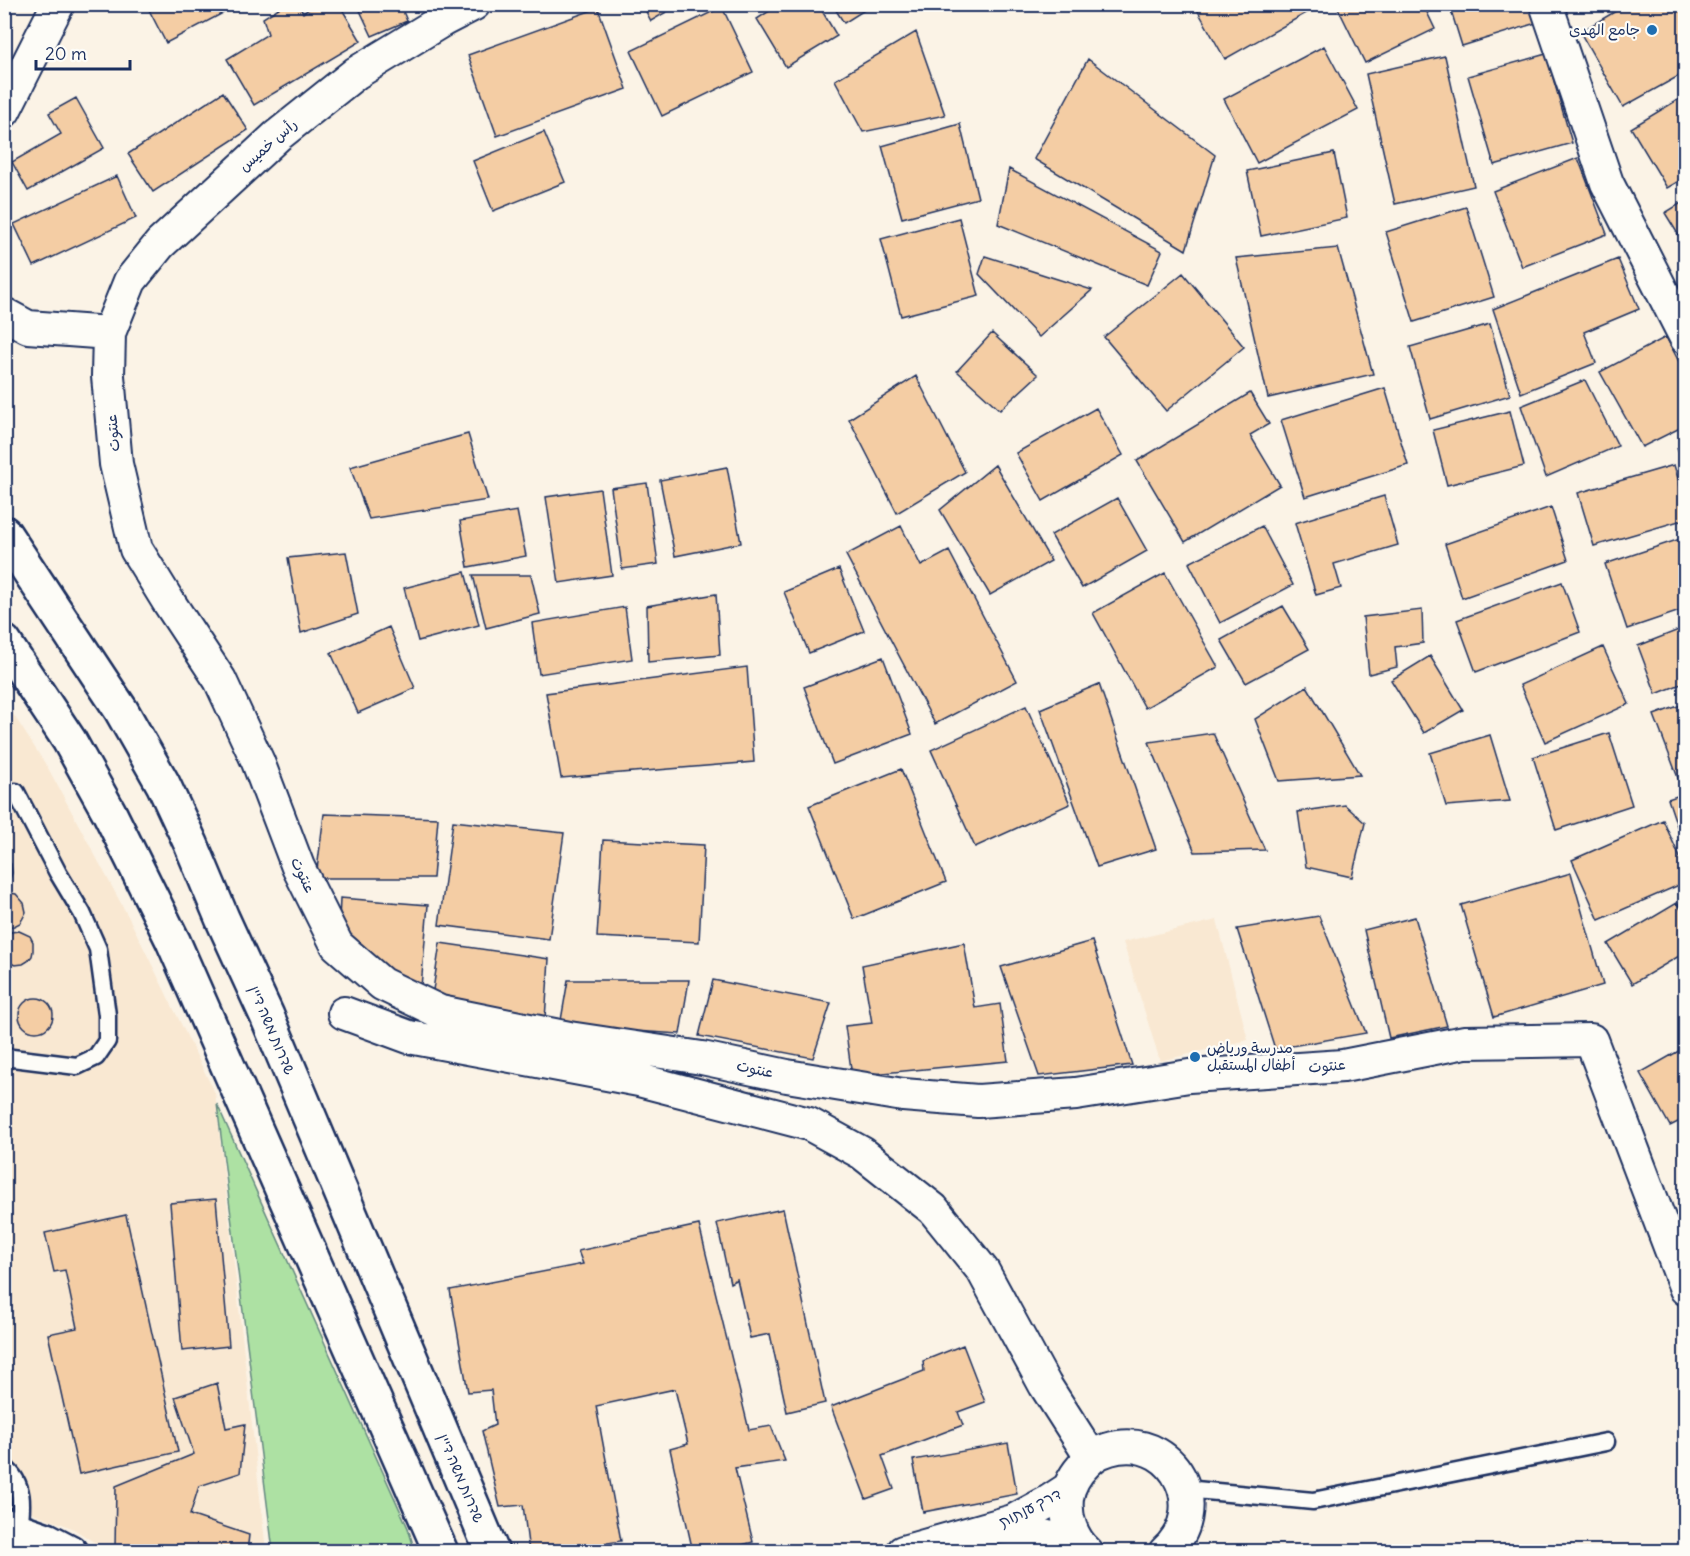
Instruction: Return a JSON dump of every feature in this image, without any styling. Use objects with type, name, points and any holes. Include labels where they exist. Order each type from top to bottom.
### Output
[{"type":"street","points":[[4,111],[58,4]]},
{"type":"street","name":"رأس خميس","points":[[109,333],[130,281],[160,244],[277,136],[356,73],[443,20],[474,4]]},
{"type":"street","points":[[1546,4],[1607,183],[1686,338]]},
{"type":"street","points":[[4,314],[28,327],[109,333]]},
{"type":"street","name":"عنتوت","points":[[109,333],[108,376],[116,464],[136,549],[220,680],[258,762],[298,867],[337,945],[382,984],[441,1012],[569,1038],[702,1058],[787,1076],[903,1095],[978,1101],[1076,1094],[1189,1076],[1343,1066],[1465,1042],[1591,1040],[1686,1289]]},
{"type":"street","name":"שדרות משה דיין","points":[[4,533],[121,710],[163,784],[187,834],[267,1016],[492,1551]]},
{"type":"street","points":[[10,660],[69,740],[109,812],[173,941],[441,1551]]},
{"type":"street","points":[[344,1013],[409,1037],[639,1080],[809,1124],[862,1153],[933,1209],[983,1271],[1045,1385],[1090,1457]]},
{"type":"street","points":[[1084,1549],[1070,1528],[1066,1508],[1068,1489],[1077,1472],[1090,1457],[1108,1449],[1127,1446],[1146,1449],[1163,1458],[1177,1472],[1185,1489],[1187,1508],[1177,1543]]},
{"type":"street","name":"דרך ענתות","points":[[903,1551],[1012,1521],[1068,1489]]},
{"type":"street","points":[[12,1527],[70,1551]]},
{"type":"street","name":"דרך ענתות","points":[[992,1528],[1051,1536],[1084,1549]]},
{"type":"lane","points":[[4,1057],[77,1066],[96,1057],[107,1041],[107,1015],[98,949],[82,913],[58,873],[16,792]]},
{"type":"lane","points":[[1185,1489],[1313,1501],[1606,1442]]},
{"type":"lane","points":[[4,1467],[11,1472],[20,1491],[22,1504],[12,1527]]},
{"type":"shaded area","points":[[4,700],[48,768],[130,920],[215,1093],[266,1551],[108,1551],[72,1528],[5,1502]]},
{"type":"shaded area","points":[[1217,920],[1248,1040],[1160,1061],[1123,942]]},
{"type":"green space","points":[[217,1104],[408,1528],[415,1551],[273,1551]]},
{"type":"building","points":[[146,4],[223,4],[227,11],[166,43]]},
{"type":"building","points":[[285,4],[298,4],[303,13],[316,4],[339,4],[361,41],[254,105],[227,59],[268,34],[263,18]]},
{"type":"building","points":[[357,4],[400,4],[407,21],[372,36]]},
{"type":"building","points":[[642,4],[680,4],[651,21]]},
{"type":"building","points":[[780,4],[818,4],[837,36],[786,67],[757,19]]},
{"type":"building","points":[[832,4],[874,4],[844,23]]},
{"type":"building","points":[[1194,4],[1307,4],[1310,11],[1225,59]]},
{"type":"building","points":[[1336,4],[1423,4],[1435,29],[1365,63]]},
{"type":"building","points":[[1449,4],[1530,4],[1536,23],[1462,46]]},
{"type":"building","points":[[1628,4],[1686,4],[1686,72],[1623,107],[1580,32]]},
{"type":"building","points":[[722,7],[753,72],[662,116],[631,51]]},
{"type":"building","points":[[598,8],[627,89],[497,136],[468,55]]},
{"type":"building","points":[[916,32],[945,115],[863,132],[835,80]]},
{"type":"building","points":[[1324,46],[1358,110],[1257,163],[1224,99]]},
{"type":"building","points":[[1546,54],[1572,143],[1494,165],[1468,76]]},
{"type":"building","points":[[1445,56],[1474,186],[1395,204],[1366,74]]},
{"type":"building","points":[[1088,59],[1215,155],[1186,250],[1034,159]]},
{"type":"building","points":[[223,92],[248,130],[153,192],[128,154]]},
{"type":"building","points":[[1684,96],[1686,99],[1686,177],[1667,188],[1631,128]]},
{"type":"building","points":[[76,98],[104,148],[28,191],[12,162],[61,134],[49,113]]},
{"type":"building","points":[[960,124],[978,198],[902,218],[882,146]]},
{"type":"building","points":[[544,132],[565,182],[493,211],[473,161]]},
{"type":"building","points":[[1334,153],[1347,218],[1261,236],[1247,171]]},
{"type":"building","points":[[1578,158],[1607,234],[1522,267],[1493,191]]},
{"type":"building","points":[[1009,169],[1162,251],[1147,285],[998,224]]},
{"type":"building","points":[[117,176],[136,218],[34,266],[14,224]]},
{"type":"building","points":[[1686,200],[1686,247],[1665,213]]},
{"type":"building","points":[[1466,207],[1494,297],[1414,322],[1386,232]]},
{"type":"building","points":[[959,218],[979,296],[901,316],[881,239]]},
{"type":"building","points":[[1338,248],[1373,374],[1268,398],[1236,258]]},
{"type":"building","points":[[985,256],[1092,290],[1039,337],[979,274]]},
{"type":"building","points":[[1618,259],[1639,309],[1584,332],[1596,363],[1521,393],[1493,309]]},
{"type":"building","points":[[1183,273],[1244,347],[1166,411],[1104,337]]},
{"type":"building","points":[[1490,324],[1510,395],[1430,419],[1410,347]]},
{"type":"building","points":[[992,333],[1038,375],[1000,410],[957,371]]},
{"type":"building","points":[[1666,337],[1686,375],[1686,425],[1642,447],[1600,372]]},
{"type":"building","points":[[916,376],[965,472],[897,513],[849,419]]},
{"type":"building","points":[[1585,380],[1618,446],[1546,477],[1521,406]]},
{"type":"building","points":[[1385,388],[1408,465],[1305,497],[1281,420]]},
{"type":"building","points":[[1250,393],[1269,424],[1250,435],[1280,485],[1185,542],[1137,461]]},
{"type":"building","points":[[1096,408],[1123,455],[1043,501],[1016,453]]},
{"type":"building","points":[[1510,411],[1524,466],[1447,485],[1433,430]]},
{"type":"building","points":[[468,434],[488,500],[369,519],[350,467]]},
{"type":"building","points":[[1686,445],[1686,473],[1677,448]]},
{"type":"building","points":[[995,465],[1051,561],[990,595],[940,510]]},
{"type":"building","points":[[1674,465],[1686,505],[1686,519],[1594,546],[1578,493]]},
{"type":"building","points":[[727,467],[741,543],[675,556],[660,480]]},
{"type":"building","points":[[647,483],[658,564],[622,569],[611,488]]},
{"type":"building","points":[[600,489],[612,575],[559,583],[546,497]]},
{"type":"building","points":[[1384,496],[1398,545],[1334,564],[1341,588],[1316,595],[1295,523]]},
{"type":"building","points":[[1117,498],[1147,551],[1082,588],[1051,535]]},
{"type":"building","points":[[1551,507],[1568,560],[1462,598],[1445,544]]},
{"type":"building","points":[[517,511],[526,556],[468,567],[460,521]]},
{"type":"building","points":[[901,526],[921,566],[949,551],[1017,681],[935,724],[846,555]]},
{"type":"building","points":[[1262,526],[1293,585],[1220,623],[1189,563]]},
{"type":"building","points":[[1686,537],[1686,609],[1627,629],[1605,564]]},
{"type":"building","points":[[346,552],[358,614],[301,633],[288,558]]},
{"type":"building","points":[[839,569],[864,631],[809,653],[784,592]]},
{"type":"building","points":[[465,572],[479,625],[418,641],[404,588]]},
{"type":"building","points":[[1165,573],[1218,667],[1145,708],[1093,613]]},
{"type":"building","points":[[473,575],[531,575],[540,614],[486,628]]},
{"type":"building","points":[[1562,582],[1580,632],[1476,672],[1457,620]]},
{"type":"building","points":[[716,594],[720,655],[648,662],[647,606]]},
{"type":"building","points":[[1283,606],[1309,649],[1246,683],[1221,640]]},
{"type":"building","points":[[625,607],[632,659],[539,674],[532,623]]},
{"type":"building","points":[[1422,610],[1423,643],[1395,647],[1397,667],[1369,674],[1363,617]]},
{"type":"building","points":[[389,627],[415,688],[358,713],[331,653]]},
{"type":"building","points":[[1686,627],[1686,682],[1656,694],[1638,646]]},
{"type":"building","points":[[1603,647],[1629,704],[1545,742],[1520,685]]},
{"type":"building","points":[[1430,656],[1463,710],[1424,733],[1391,680]]},
{"type":"building","points":[[883,657],[912,734],[833,764],[804,687]]},
{"type":"building","points":[[747,667],[754,762],[561,778],[546,693]]},
{"type":"building","points":[[1099,684],[1156,849],[1097,867],[1040,709]]},
{"type":"building","points":[[1307,686],[1360,775],[1279,781],[1255,719]]},
{"type":"building","points":[[1686,703],[1686,781],[1680,783],[1654,715]]},
{"type":"building","points":[[1026,706],[1070,804],[975,847],[931,750]]},
{"type":"building","points":[[1213,733],[1265,850],[1195,852],[1149,742]]},
{"type":"building","points":[[1609,733],[1632,805],[1556,830],[1533,757]]},
{"type":"building","points":[[1490,735],[1510,801],[1446,806],[1430,753]]},
{"type":"building","points":[[901,769],[946,882],[854,919],[809,806]]},
{"type":"building","points":[[1686,793],[1686,850],[1685,850],[1668,799]]},
{"type":"building","points":[[1345,805],[1365,823],[1352,877],[1306,867],[1298,812]]},
{"type":"building","points":[[324,814],[438,818],[433,878],[316,878]]},
{"type":"building","points":[[1663,820],[1686,871],[1686,882],[1599,920],[1572,860]]},
{"type":"building","points":[[453,821],[564,833],[549,939],[439,925]]},
{"type":"building","points":[[603,840],[704,845],[699,942],[597,937]]},
{"type":"building","points":[[4,856],[11,864],[12,873],[4,885]]},
{"type":"building","points":[[1571,873],[1603,985],[1494,1017],[1461,905]]},
{"type":"building","points":[[4,892],[16,894],[24,903],[26,912],[20,923],[14,926],[4,927]]},
{"type":"building","points":[[340,898],[428,905],[421,987],[390,973],[339,923]]},
{"type":"building","points":[[1677,903],[1686,917],[1686,952],[1632,984],[1608,944]]},
{"type":"building","points":[[1319,916],[1366,1033],[1275,1049],[1237,929]]},
{"type":"building","points":[[1415,917],[1447,1026],[1389,1038],[1364,930]]},
{"type":"building","points":[[19,931],[30,936],[33,951],[28,961],[15,965],[4,960],[4,936]]},
{"type":"building","points":[[1092,941],[1132,1065],[1039,1076],[1001,967]]},
{"type":"building","points":[[440,943],[549,959],[545,1019],[432,997]]},
{"type":"building","points":[[964,943],[975,1008],[1000,1004],[1008,1061],[852,1076],[845,1026],[872,1023],[862,965]]},
{"type":"building","points":[[568,980],[689,980],[680,1034],[560,1026]]},
{"type":"building","points":[[713,980],[831,1003],[813,1058],[699,1036]]},
{"type":"building","points":[[36,998],[48,1003],[53,1015],[48,1027],[36,1032],[24,1027],[19,1015],[24,1003]]},
{"type":"building","points":[[1684,1048],[1686,1051],[1686,1118],[1670,1126],[1640,1073]]},
{"type":"building","points":[[216,1199],[229,1346],[182,1351],[170,1203]]},
{"type":"building","points":[[783,1209],[825,1403],[787,1412],[770,1334],[750,1338],[737,1279],[730,1283],[717,1223]]},
{"type":"building","points":[[126,1215],[178,1452],[79,1474],[48,1334],[77,1328],[65,1270],[54,1272],[45,1233]]},
{"type":"building","points":[[699,1225],[749,1430],[771,1426],[785,1461],[735,1468],[753,1542],[717,1552],[693,1552],[670,1449],[688,1444],[675,1389],[596,1406],[621,1541],[550,1552],[529,1552],[523,1505],[500,1507],[482,1431],[495,1425],[491,1390],[468,1392],[450,1290],[583,1264],[578,1251]]},
{"type":"building","points":[[963,1345],[985,1402],[958,1412],[963,1425],[882,1456],[894,1489],[866,1499],[831,1407],[924,1371],[923,1361]]},
{"type":"building","points":[[217,1383],[226,1428],[245,1424],[240,1473],[199,1486],[190,1515],[249,1535],[247,1552],[119,1552],[115,1549],[116,1486],[194,1454],[175,1397]]},
{"type":"building","points":[[1008,1443],[1017,1494],[923,1512],[913,1460]]},
{"type":"place","name":"جامع الهدى","points":[[1652,30]]},
{"type":"place","name":"مدرسة ورياض أطفال المستقبل","points":[[1195,1057]]}]
